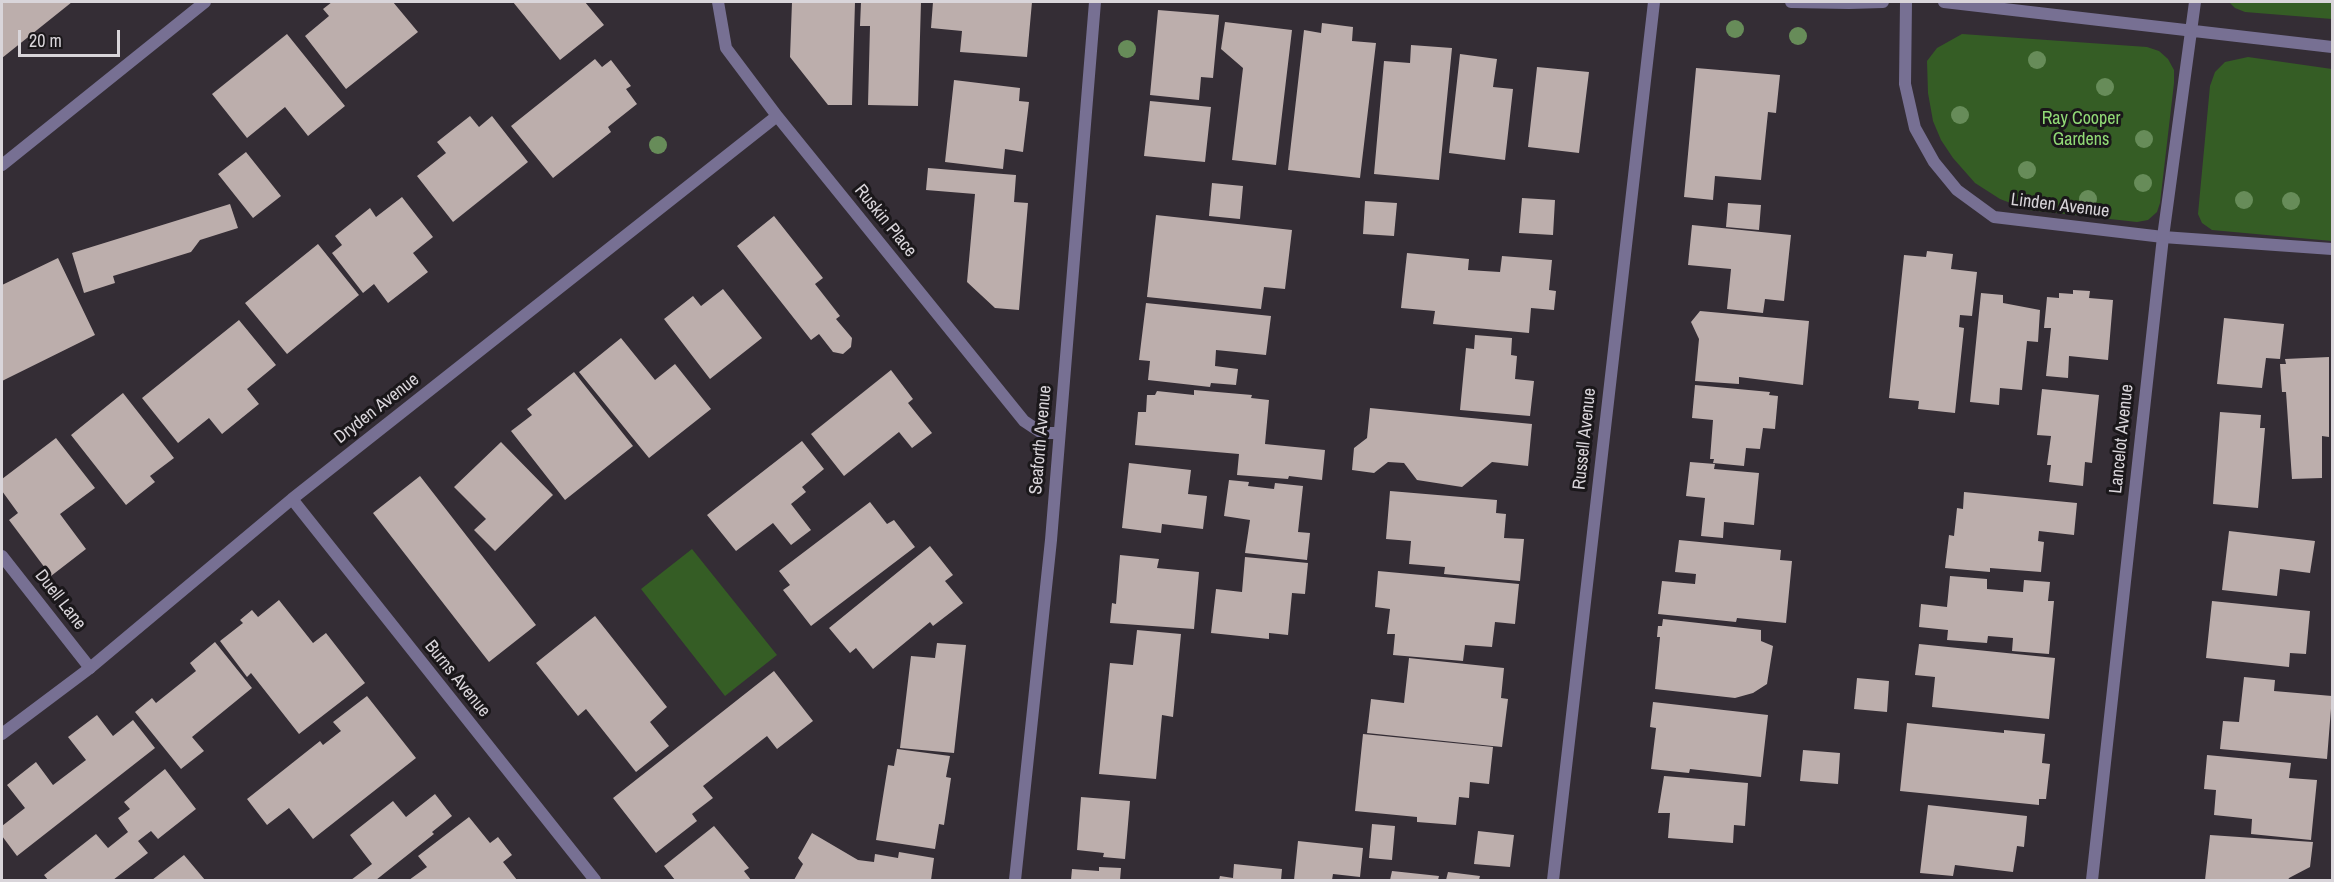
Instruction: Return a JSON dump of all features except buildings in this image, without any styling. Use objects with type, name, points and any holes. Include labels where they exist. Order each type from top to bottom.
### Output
[{"type":"street","points":[[2,165],[205,2]]},
{"type":"street","name":"Ruskin Place","points":[[718,2],[726,48],[777,116],[1024,421],[1042,433],[1059,433]]},
{"type":"street","name":"Seaforth Avenue","points":[[1015,880],[1051,540],[1095,2]]},
{"type":"street","name":"Russell Avenue","points":[[1553,880],[1654,2]]},
{"type":"street","points":[[1791,2],[1883,2]]},
{"type":"street","name":"Linden Avenue","points":[[1906,2],[1905,84],[1915,128],[1934,162],[1957,190],[1994,216],[2163,237],[2332,249]]},
{"type":"street","points":[[1944,2],[2332,48]]},
{"type":"street","name":"Lancelot Avenue","points":[[2092,880],[2163,237],[2194,2]]},
{"type":"street","name":"Dryden Avenue","points":[[2,734],[90,668],[292,499],[777,116]]},
{"type":"street","name":"Burns Avenue","points":[[292,499],[595,880]]},
{"type":"street","name":"Duell Lane","points":[[2,556],[90,668]]},
{"type":"green space","points":[[2229,2],[2332,2],[2332,19],[2245,12],[2235,8]]},
{"type":"green space","name":"Ray Cooper Gardens","points":[[1962,34],[2147,47],[2159,51],[2168,59],[2174,70],[2174,83],[2157,212],[2148,220],[2137,222],[2029,210],[2000,199],[1975,183],[1941,140],[1933,121],[1928,93],[1927,61],[1937,48]]},
{"type":"green space","points":[[2248,57],[2332,69],[2332,241],[2212,230],[2202,223],[2198,214],[2210,86],[2215,72],[2225,62]]},
{"type":"green space","points":[[692,549],[777,655],[725,696],[641,589]]}]
